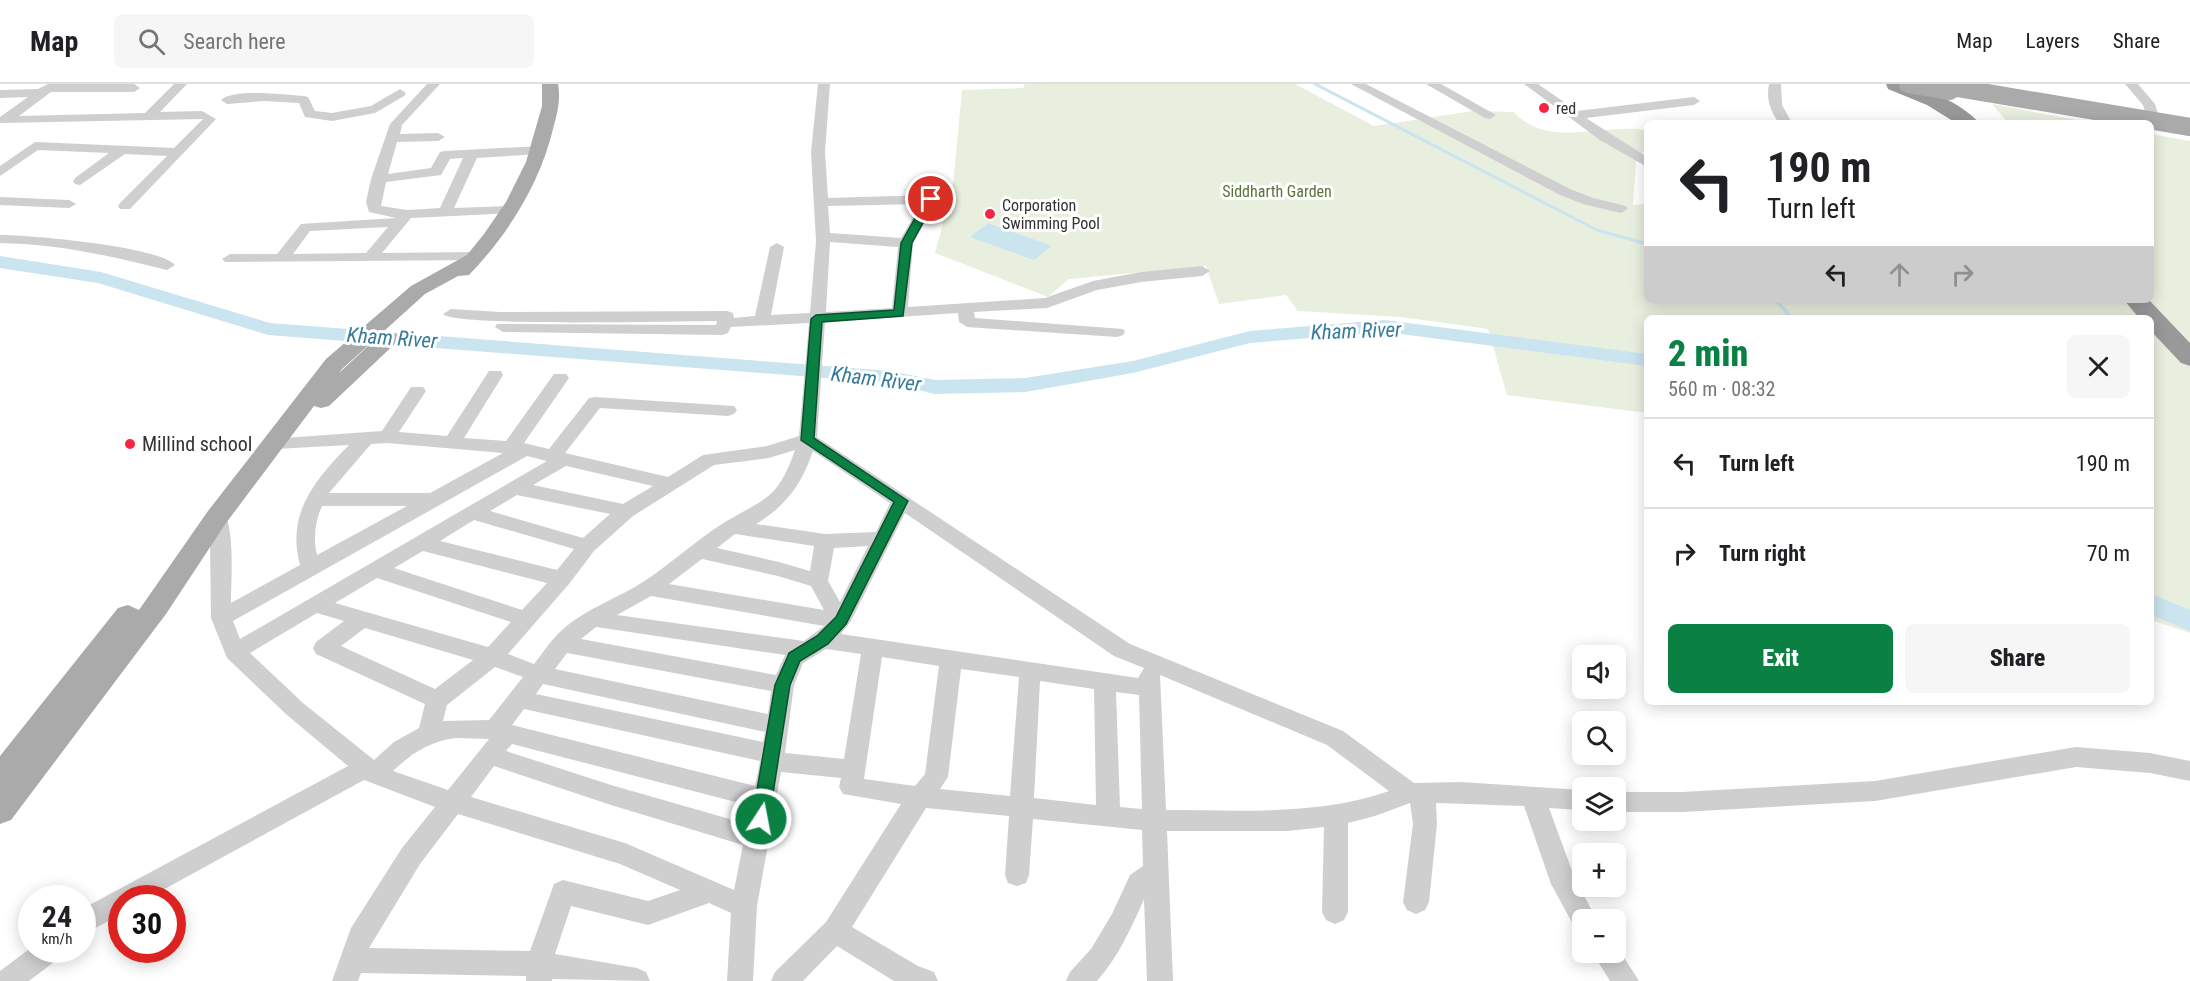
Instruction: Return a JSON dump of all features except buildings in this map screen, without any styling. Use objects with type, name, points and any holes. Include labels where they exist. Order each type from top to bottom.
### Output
[{"type":"highway","points":[[1897,84],[1951,109],[1965,120]]},
{"type":"highway","points":[[1937,90],[1968,92],[1986,120]]},
{"type":"highway","points":[[1937,90],[1973,120]]},
{"type":"highway","points":[[2139,303],[2150,315]]},
{"type":"highway","points":[[2154,303],[2190,343]]},
{"type":"highway","points":[[2154,319],[2190,358]]},
{"type":"main road","points":[[269,450],[475,257],[512,210],[541,150],[553,95],[550,84]]},
{"type":"main road","points":[[1897,84],[2138,120]]},
{"type":"main road","points":[[1937,90],[2122,120]]},
{"type":"main road","points":[[2154,123],[2190,131]]},
{"type":"main road","points":[[2154,125],[2190,131]]},
{"type":"main road","points":[[0,810],[156,607],[217,517],[338,362],[418,290],[475,257]]},
{"type":"main road","points":[[0,779],[138,602],[217,517]]},
{"type":"street","points":[[0,92],[9,84]]},
{"type":"street","points":[[149,116],[181,84]]},
{"type":"street","points":[[125,206],[243,84]]},
{"type":"street","points":[[403,218],[374,209],[373,202],[378,179],[396,124],[434,84]]},
{"type":"street","points":[[637,981],[539,973],[349,970],[360,937],[411,856],[489,755],[518,699],[562,644],[592,619],[649,588],[732,527],[761,514],[788,488],[808,440],[823,237],[818,152],[824,84]]},
{"type":"street","points":[[1357,84],[1565,192],[1588,201],[1621,209]]},
{"type":"street","points":[[1432,84],[1490,115]]},
{"type":"street","points":[[1530,84],[1605,137],[1644,161]]},
{"type":"street","points":[[1775,84],[1775,104],[1783,120]]},
{"type":"street","points":[[1897,84],[1937,90]]},
{"type":"street","points":[[2131,84],[2149,104],[2151,120]]},
{"type":"street","points":[[55,118],[94,86]]},
{"type":"street","points":[[104,117],[136,86]]},
{"type":"street","points":[[3,122],[48,88],[136,86]]},
{"type":"street","points":[[0,92],[41,93]]},
{"type":"street","points":[[1968,92],[2139,120]]},
{"type":"street","points":[[1968,92],[2114,120]]},
{"type":"street","points":[[3,122],[218,112],[264,97],[304,100],[310,114],[332,117],[375,109],[399,93]]},
{"type":"street","points":[[1575,115],[1694,101]]},
{"type":"street","points":[[2154,122],[2190,121]]},
{"type":"street","points":[[391,138],[438,137]]},
{"type":"street","points":[[0,173],[35,146],[178,152]]},
{"type":"street","points":[[80,181],[123,150]]},
{"type":"street","points":[[378,179],[436,172],[445,155],[541,150]]},
{"type":"street","points":[[445,213],[472,154]]},
{"type":"street","points":[[0,173],[9,174],[0,180]]},
{"type":"street","points":[[821,202],[931,199],[906,243],[899,313]]},
{"type":"street","points":[[0,201],[69,204]]},
{"type":"street","points":[[281,258],[306,227],[445,213],[512,210]]},
{"type":"street","points":[[370,258],[403,218]]},
{"type":"street","points":[[823,237],[906,243]]},
{"type":"street","points":[[0,238],[41,240],[141,257],[167,265]]},
{"type":"street","points":[[762,321],[777,247]]},
{"type":"street","points":[[230,259],[475,257]]},
{"type":"street","points":[[724,323],[1047,303],[1093,286],[1141,277],[1202,271]]},
{"type":"street","points":[[1047,303],[1052,327]]},
{"type":"street","points":[[966,309],[967,322],[1117,332]]},
{"type":"street","points":[[451,314],[726,316],[722,330],[503,327]]},
{"type":"street","points":[[453,441],[495,375]]},
{"type":"street","points":[[221,618],[434,500],[518,448],[560,378]]},
{"type":"street","points":[[387,437],[417,391]]},
{"type":"street","points":[[235,652],[515,488],[559,458],[595,402],[728,410]]},
{"type":"street","points":[[311,569],[304,542],[309,515],[315,499],[339,466],[366,438]]},
{"type":"street","points":[[269,450],[366,438],[453,441],[518,448],[671,484]]},
{"type":"street","points":[[429,732],[437,700],[492,657],[562,579],[587,546],[626,511],[709,459],[769,452],[808,440]]},
{"type":"street","points":[[808,440],[1122,650],[1335,738],[1417,793],[1425,824],[1416,902]]},
{"type":"street","points":[[515,488],[626,511]]},
{"type":"street","points":[[315,499],[434,500]]},
{"type":"street","points":[[740,981],[744,906],[783,685],[794,658],[815,645],[841,621],[901,501]]},
{"type":"street","points":[[472,513],[587,546]]},
{"type":"street","points":[[217,517],[220,541],[221,618],[235,652],[295,709],[371,770],[453,802],[625,854],[744,906]]},
{"type":"street","points":[[732,527],[825,541],[882,538]]},
{"type":"street","points":[[825,541],[818,581],[841,621]]},
{"type":"street","points":[[421,543],[562,579]]},
{"type":"street","points":[[700,552],[779,569],[818,581]]},
{"type":"street","points":[[376,570],[526,619]]},
{"type":"street","points":[[649,588],[841,621]]},
{"type":"street","points":[[315,605],[492,657],[538,674],[777,725]]},
{"type":"street","points":[[362,619],[324,648],[437,700]]},
{"type":"street","points":[[592,619],[815,645],[873,648],[1149,688]]},
{"type":"street","points":[[562,644],[783,685]]},
{"type":"street","points":[[873,648],[851,787],[920,797],[1154,821],[1287,820],[1336,815],[1417,793],[1461,792],[1572,799]]},
{"type":"street","points":[[784,981],[834,931],[920,797],[936,777],[951,659]]},
{"type":"street","points":[[1149,661],[1160,981]]},
{"type":"street","points":[[1017,875],[1030,670]]},
{"type":"street","points":[[1105,681],[1107,816]]},
{"type":"street","points":[[518,699],[772,757],[853,770]]},
{"type":"street","points":[[150,885],[371,770],[402,747],[429,732],[458,726],[501,731],[764,799]]},
{"type":"street","points":[[489,755],[611,795],[757,838]]},
{"type":"street","points":[[1626,802],[1682,802],[1875,791],[2076,757],[2150,763],[2190,771]]},
{"type":"street","points":[[1533,797],[1564,884],[1578,909]]},
{"type":"street","points":[[1335,912],[1336,815]]},
{"type":"street","points":[[1079,981],[1100,958],[1121,923],[1139,883],[1156,871]]},
{"type":"street","points":[[539,973],[563,892],[648,913],[710,891]]},
{"type":"street","points":[[834,931],[912,977],[925,981]]},
{"type":"street","points":[[8,981],[32,963]]},
{"type":"street","points":[[1613,963],[1626,981]]},
{"type":"green space","name":"Siddharth Garden","points":[[1025,84],[1295,84],[1374,126],[1473,111],[1514,112],[1527,123],[1560,132],[1644,130],[1644,151],[1636,161],[1633,205],[1644,204],[1644,303],[2154,303],[2154,135],[2190,141],[2190,633],[2154,621],[2154,315],[1644,315],[1644,413],[1507,395],[1488,329],[1401,317],[1298,311],[1286,295],[1219,304],[1206,266],[1069,279],[1048,297],[935,253],[953,186],[962,90],[1023,88]]},
{"type":"green space","points":[[1992,104],[2078,120],[2005,120]]},
{"type":"water","points":[[988,223],[1052,246],[1034,260],[970,237]]},
{"type":"waterway","points":[[1315,84],[1597,230],[1644,243]]},
{"type":"waterway","name":"Kham River","points":[[0,262],[101,278],[268,329],[890,377],[935,387],[1025,385],[1133,367],[1250,337],[1385,326],[1644,360]]},
{"type":"waterway","points":[[1778,303],[1785,311]]},
{"type":"waterway","points":[[1784,309],[1789,315]]},
{"type":"waterway","name":"Kham River","points":[[2154,605],[2190,621]]},
{"type":"place","name":"red","points":[[1544,108]]},
{"type":"place","name":"Corporation Swimming Pool","points":[[990,214]]},
{"type":"place","name":"Millind school","points":[[130,444]]},
{"type":"route","points":[[761,819],[783,685],[794,658],[823,640],[841,621],[901,501],[808,440],[816,319],[899,313],[906,243],[931,199]]}]
